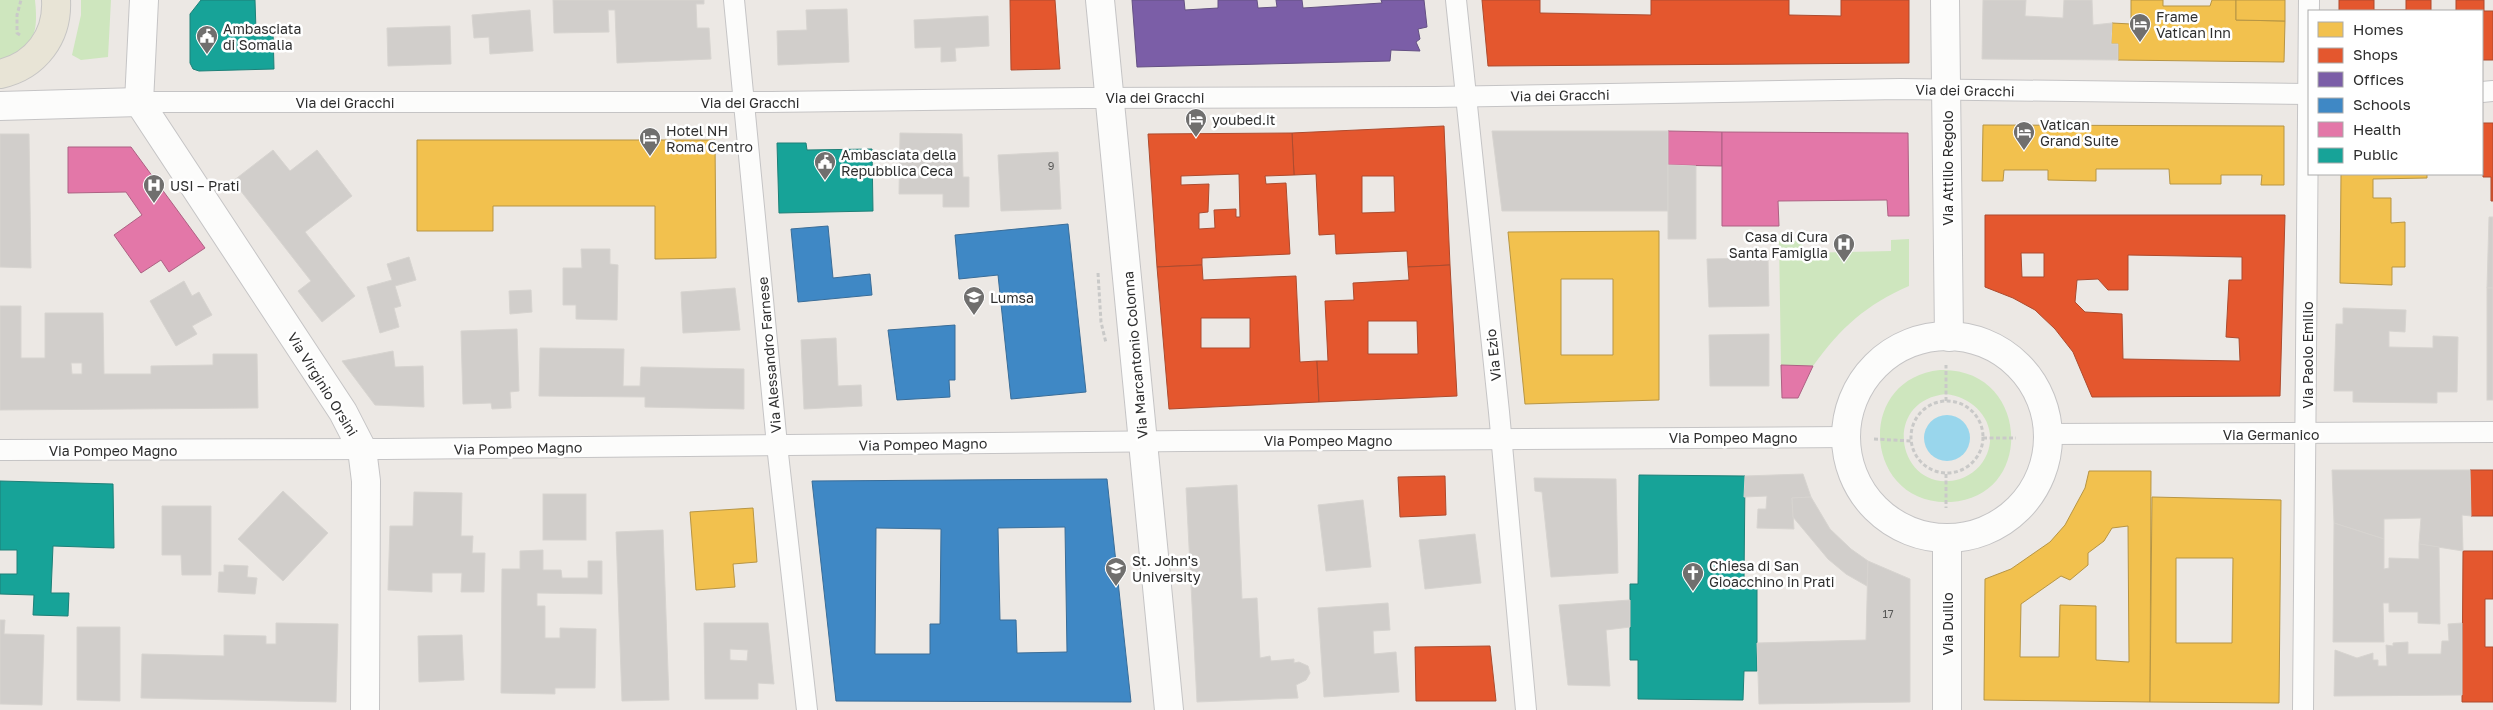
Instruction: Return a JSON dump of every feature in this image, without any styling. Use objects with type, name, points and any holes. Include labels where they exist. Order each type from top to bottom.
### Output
[{"type":"main road","points":[[0,74],[20,67],[45,45],[53,31],[56,0]]},
{"type":"street","points":[[139,102],[144,0]]},
{"type":"street","name":"Via Alessandro Farnese","points":[[734,0],[777,445],[807,710]]},
{"type":"street","name":"Via Marcantonio Colonna","points":[[1100,0],[1169,710]]},
{"type":"street","name":"Via Ezio","points":[[1456,0],[1501,439],[1526,710]]},
{"type":"street","name":"Via Attilio Regolo","points":[[1945,0],[1949,337]]},
{"type":"street","name":"Via Paolo Emilio","points":[[2303,710],[2308,0]]},
{"type":"street","name":"Via dei Gracchi","points":[[0,106],[139,102],[744,102],[1466,97],[1946,89],[2308,94]]},
{"type":"street","name":"Via Virginio Orsini","points":[[139,102],[343,412],[362,449],[366,481],[365,710]]},
{"type":"street","points":[[1949,337],[1966,338],[1990,346],[2020,367],[2040,398],[2048,434],[2045,458],[2039,478],[2029,496],[2016,511],[2005,520],[1981,532],[1947,538],[1929,536],[1906,529],[1875,508],[1854,477],[1847,453],[1846,437],[1848,419],[1854,398],[1860,386],[1877,364],[1888,355],[1913,342],[1949,337]]},
{"type":"street","name":"Via Germanico","points":[[2048,434],[2493,432]]},
{"type":"street","name":"Via Pompeo Magno","points":[[0,450],[362,449],[1143,441],[1846,437]]},
{"type":"street","name":"Via Duilio","points":[[1947,538],[1947,710]]},
{"type":"path","points":[[1100,298],[1103,331],[1110,350]]},
{"type":"path","points":[[1946,365],[1946,401]]},
{"type":"path","points":[[1946,401],[1964,405],[1973,412],[1980,421],[1983,438],[1979,454],[1973,463],[1964,469],[1946,474],[1934,471],[1922,464],[1914,453],[1911,441],[1912,428],[1920,412],[1935,403],[1946,401]]},
{"type":"path","points":[[1983,438],[2016,438]]},
{"type":"path","points":[[1874,439],[1911,441]]},
{"type":"path","points":[[1946,474],[1946,508]]},
{"type":"green space","points":[[0,0],[35,0],[36,24],[31,40],[26,46],[20,52],[0,63]]},
{"type":"green space","points":[[81,0],[111,0],[108,57],[81,60],[72,55],[81,15]]},
{"type":"green space","points":[[1909,239],[1909,286],[1880,301],[1855,318],[1823,352],[1813,366],[1781,365],[1779,241],[1802,241],[1803,253],[1891,251],[1891,240]]},
{"type":"green space","points":[[1940,370],[1970,375],[1992,389],[2005,409],[2011,433],[2009,457],[1998,479],[1979,495],[1951,502],[1922,498],[1900,485],[1886,465],[1880,441],[1882,417],[1893,395],[1912,378]],"holes":[[[1946,394],[1957,396],[1975,406],[1982,414],[1990,432],[1990,443],[1985,458],[1972,472],[1960,479],[1939,481],[1923,474],[1911,462],[1905,446],[1904,429],[1911,413],[1925,400]]]},
{"type":"water","points":[[1947,415],[1960,419],[1966,425],[1970,438],[1966,451],[1960,457],[1947,461],[1934,457],[1928,451],[1924,438],[1928,425],[1934,419]]},
{"type":"building: Homes","points":[[2131,0],[2163,0],[2163,6],[2210,6],[2212,0],[2236,0],[2236,20],[2285,21],[2284,62],[2118,60],[2118,44],[2111,44],[2112,23],[2131,24]]},
{"type":"building: Homes","points":[[2236,0],[2285,0],[2285,21],[2236,20]]},
{"type":"building: Homes","points":[[1983,125],[2284,126],[2284,185],[2261,185],[2262,175],[2221,175],[2221,184],[2170,184],[2169,169],[2096,169],[2096,181],[2048,180],[2048,170],[2004,170],[2003,181],[1982,181]]},
{"type":"building: Homes","points":[[417,140],[715,140],[716,258],[655,259],[655,206],[493,206],[493,231],[417,231]]},
{"type":"building: Homes","points":[[2341,175],[2427,175],[2427,178],[2373,179],[2373,198],[2391,198],[2391,223],[2405,222],[2405,267],[2392,267],[2392,285],[2340,283]]},
{"type":"building: Homes","points":[[1659,231],[1659,400],[1525,404],[1508,232]],"holes":[[[1561,279],[1613,279],[1613,355],[1561,355]]]},
{"type":"building: Homes","points":[[2089,471],[2151,471],[2150,702],[1984,700],[1985,579],[2011,569],[2050,542],[2065,525],[2085,488]],"holes":[[[2128,526],[2129,662],[2096,660],[2096,606],[2060,605],[2059,657],[2020,657],[2021,604],[2061,576],[2070,580],[2088,565],[2088,553],[2104,541],[2112,528]]]},
{"type":"building: Homes","points":[[2152,497],[2281,500],[2279,703],[2150,702]],"holes":[[[2176,558],[2233,558],[2232,643],[2176,643]]]},
{"type":"building: Homes","points":[[753,508],[757,562],[733,564],[735,587],[696,590],[690,512]]},
{"type":"building: Shops","points":[[1010,0],[1055,0],[1060,69],[1011,70]]},
{"type":"building: Shops","points":[[1482,0],[1540,0],[1540,13],[1651,15],[1651,0],[1789,0],[1789,15],[1841,16],[1841,0],[1909,0],[1909,63],[1488,66]]},
{"type":"building: Shops","points":[[2339,0],[2374,0],[2374,10],[2339,10]]},
{"type":"building: Shops","points":[[2406,0],[2431,0],[2431,10],[2406,10]]},
{"type":"building: Shops","points":[[2456,0],[2484,0],[2484,11],[2493,11],[2493,60],[2483,60],[2483,10],[2456,10]]},
{"type":"building: Shops","points":[[2483,123],[2493,123],[2493,201],[2491,201],[2491,177],[2483,177]]},
{"type":"building: Shops","points":[[1444,126],[1450,265],[1408,267],[1407,251],[1336,254],[1335,234],[1319,235],[1316,174],[1294,175],[1292,133]],"holes":[[[1362,176],[1394,176],[1395,212],[1362,213]]]},
{"type":"building: Shops","points":[[1292,133],[1294,175],[1265,176],[1266,184],[1286,183],[1290,254],[1202,258],[1202,265],[1157,267],[1148,134]],"holes":[[[1239,174],[1240,217],[1236,217],[1236,209],[1214,210],[1215,228],[1199,229],[1199,213],[1208,212],[1209,184],[1181,185],[1181,176]]]},
{"type":"building: Shops","points":[[1985,215],[2285,215],[2280,396],[2092,397],[2073,352],[2055,329],[2035,310],[2013,298],[1985,287]],"holes":[[[2021,253],[2044,253],[2044,277],[2022,277]],[[2128,255],[2242,257],[2242,280],[2229,280],[2226,337],[2239,338],[2240,361],[2123,359],[2122,314],[2085,312],[2075,302],[2077,280],[2098,279],[2108,290],[2128,290]]]},
{"type":"building: Shops","points":[[1202,265],[1203,280],[1296,276],[1300,362],[1317,361],[1319,402],[1169,409],[1157,267]],"holes":[[[1201,318],[1250,318],[1250,348],[1201,348]]]},
{"type":"building: Shops","points":[[1450,265],[1457,396],[1319,402],[1317,361],[1328,361],[1325,301],[1354,300],[1353,283],[1409,280],[1408,267]],"holes":[[[1368,321],[1417,321],[1418,354],[1368,354]]]},
{"type":"building: Shops","points":[[2470,470],[2493,470],[2493,516],[2471,516]]},
{"type":"building: Shops","points":[[1445,476],[1446,515],[1400,517],[1398,477]]},
{"type":"building: Shops","points":[[2463,551],[2493,551],[2493,599],[2485,599],[2485,647],[2493,647],[2493,702],[2462,702]]},
{"type":"building: Shops","points":[[1490,646],[1496,701],[1416,701],[1415,647]]},
{"type":"building: Offices","points":[[1132,0],[1184,0],[1185,10],[1218,8],[1218,0],[1257,0],[1258,8],[1277,7],[1276,0],[1302,0],[1303,8],[1382,3],[1381,0],[1424,0],[1427,27],[1418,29],[1420,39],[1416,42],[1420,51],[1391,50],[1390,61],[1137,67]]},
{"type":"building: Schools","points":[[1068,224],[1086,392],[1011,399],[998,275],[959,279],[955,235]]},
{"type":"building: Schools","points":[[828,226],[833,278],[870,274],[872,295],[798,302],[791,229]]},
{"type":"building: Schools","points":[[955,325],[955,380],[949,380],[950,397],[897,400],[888,330]]},
{"type":"building: Schools","points":[[1107,479],[1131,702],[836,701],[812,481]],"holes":[[[1065,527],[1067,652],[1017,653],[1016,620],[1000,620],[998,528]],[[876,528],[941,529],[940,624],[930,624],[930,654],[875,654]]]},
{"type":"building: Health","points":[[1668,131],[1722,132],[1722,166],[1668,165]]},
{"type":"building: Health","points":[[1722,132],[1908,133],[1909,216],[1888,216],[1887,200],[1778,201],[1779,226],[1722,226]]},
{"type":"building: Health","name":"USI – Prati","points":[[68,147],[131,147],[205,248],[169,272],[161,260],[141,273],[114,235],[142,215],[126,192],[68,193]]},
{"type":"building: Health","points":[[1781,365],[1813,366],[1798,398],[1782,398]]},
{"type":"building: Public","points":[[201,0],[255,0],[256,31],[273,31],[274,69],[199,71],[193,69],[190,63],[190,14]]},
{"type":"building: Public","name":"Ambasciata della Repubblica Ceca","points":[[777,143],[806,143],[807,150],[872,149],[873,211],[779,213]]},
{"type":"building: Public","name":"Chiesa di San Gioacchino in Prati","points":[[1639,475],[1745,476],[1744,582],[1757,582],[1757,671],[1744,671],[1743,700],[1638,699],[1638,660],[1630,660],[1630,584],[1638,584]]},
{"type":"building: Public","points":[[0,481],[113,484],[114,548],[53,546],[51,593],[69,593],[68,616],[33,615],[34,595],[0,594],[0,574],[17,574],[17,550],[0,550]]},
{"type":"building: Other","points":[[553,0],[704,0],[704,4],[696,4],[697,28],[709,28],[711,59],[617,63],[615,10],[608,10],[609,32],[554,33]]},
{"type":"building: Other","points":[[1983,0],[2026,0],[2025,16],[2063,18],[2064,0],[2092,0],[2093,25],[2112,23],[2111,44],[2118,44],[2118,60],[1982,59]]},
{"type":"building: Other","points":[[847,9],[849,62],[778,65],[777,31],[807,30],[806,10]]},
{"type":"building: Other","points":[[530,10],[533,51],[490,54],[489,37],[474,38],[472,15]]},
{"type":"building: Other","points":[[988,16],[989,46],[955,48],[956,61],[941,62],[941,47],[915,48],[914,20]]},
{"type":"building: Other","points":[[450,26],[451,64],[388,66],[387,28]]},
{"type":"building: Other","points":[[1492,131],[1668,131],[1668,211],[1502,211]]},
{"type":"building: Other","points":[[900,133],[962,134],[963,177],[969,177],[969,207],[943,207],[943,194],[899,194]]},
{"type":"building: Other","points":[[0,134],[29,134],[31,268],[0,267]]},
{"type":"building: Other","points":[[273,150],[290,171],[317,150],[352,196],[305,232],[355,296],[322,322],[298,291],[311,281],[233,181]]},
{"type":"building: Other","points":[[1058,152],[1061,209],[1001,211],[998,155]]},
{"type":"building: Other","points":[[1668,165],[1696,166],[1696,239],[1668,239]]},
{"type":"building: Other","points":[[2489,217],[2493,217],[2493,288],[2487,288]]},
{"type":"building: Other","points":[[581,249],[610,249],[610,264],[618,265],[617,320],[576,319],[576,305],[563,305],[563,268],[582,268]]},
{"type":"building: Other","points":[[409,257],[416,280],[395,286],[401,306],[394,308],[399,327],[380,333],[367,287],[392,280],[387,264]]},
{"type":"building: Other","points":[[1768,258],[1769,306],[1709,307],[1707,259]]},
{"type":"building: Other","points":[[184,281],[192,296],[199,292],[212,315],[192,326],[197,334],[176,346],[150,301]]},
{"type":"building: Other","points":[[735,288],[740,330],[683,333],[681,292]]},
{"type":"building: Other","points":[[2487,288],[2493,288],[2493,400],[2487,400]]},
{"type":"building: Other","points":[[531,290],[532,312],[510,314],[509,291]]},
{"type":"building: Other","points":[[0,306],[21,306],[21,358],[45,358],[45,313],[103,313],[104,374],[151,374],[151,366],[213,365],[213,354],[257,354],[258,408],[0,410]],"holes":[[[71,363],[82,363],[82,374],[72,374]]]},
{"type":"building: Other","points":[[2343,308],[2406,310],[2405,332],[2389,331],[2389,347],[2433,348],[2433,336],[2458,337],[2457,392],[2437,392],[2437,403],[2353,402],[2353,391],[2334,391],[2336,324],[2343,324]]},
{"type":"building: Other","points":[[517,329],[519,391],[510,392],[511,408],[492,409],[491,403],[463,404],[461,331]]},
{"type":"building: Other","points":[[1769,334],[1769,386],[1710,386],[1709,335]]},
{"type":"building: Other","points":[[836,338],[838,386],[861,385],[862,406],[804,409],[801,340]]},
{"type":"building: Other","points":[[540,348],[624,349],[623,386],[640,386],[641,367],[744,369],[744,409],[645,407],[645,397],[539,396]]},
{"type":"building: Other","points":[[393,351],[395,367],[423,366],[424,407],[375,405],[342,361]]},
{"type":"building: Other","points":[[2332,470],[2470,470],[2471,516],[2462,515],[2463,551],[2419,544],[2421,518],[2384,519],[2384,539],[2334,523]]},
{"type":"building: Other","points":[[1803,474],[1811,497],[1792,498],[1794,529],[1757,528],[1758,509],[1766,509],[1767,496],[1744,497],[1745,476]]},
{"type":"building: Other","points":[[1534,478],[1616,479],[1618,573],[1551,577],[1542,492],[1535,491]]},
{"type":"building: Other","points":[[1237,485],[1242,599],[1257,598],[1260,658],[1270,656],[1271,661],[1294,659],[1294,663],[1299,662],[1308,666],[1310,673],[1306,680],[1296,685],[1298,698],[1197,702],[1186,488]]},
{"type":"building: Other","points":[[283,491],[328,533],[283,581],[238,539]]},
{"type":"building: Other","points":[[414,492],[462,493],[461,536],[473,536],[472,553],[485,553],[484,592],[461,592],[462,573],[432,573],[432,592],[388,590],[390,526],[413,526]]},
{"type":"building: Other","points":[[543,494],[586,494],[586,540],[543,540]]},
{"type":"building: Other","points":[[1811,497],[1830,529],[1851,549],[1868,561],[1867,586],[1846,574],[1828,559],[1793,517],[1792,498]]},
{"type":"building: Other","points":[[1363,500],[1371,567],[1326,571],[1318,505]]},
{"type":"building: Other","points":[[162,506],[211,506],[211,575],[182,575],[181,555],[162,555]]},
{"type":"building: Other","points":[[2334,523],[2384,539],[2384,569],[2389,568],[2389,558],[2419,559],[2419,544],[2439,547],[2440,624],[2418,623],[2418,612],[2389,612],[2389,603],[2383,603],[2384,642],[2333,642]]},
{"type":"building: Other","points":[[663,530],[669,700],[622,701],[616,532]]},
{"type":"building: Other","points":[[1475,534],[1481,583],[1425,589],[1419,540]]},
{"type":"building: Other","points":[[543,550],[543,570],[561,570],[562,578],[588,578],[588,561],[602,561],[602,594],[537,593],[537,606],[545,606],[545,638],[560,638],[560,628],[596,629],[595,688],[555,688],[555,694],[501,693],[502,569],[520,569],[520,551]]},
{"type":"building: Other","points":[[1868,561],[1910,579],[1910,702],[1759,704],[1757,643],[1866,640]]},
{"type":"building: Other","points":[[224,565],[248,566],[247,577],[257,578],[255,594],[218,592],[219,572],[224,572]]},
{"type":"building: Other","points":[[1630,600],[1630,627],[1606,630],[1610,686],[1568,685],[1559,605]]},
{"type":"building: Other","points":[[1388,603],[1390,630],[1373,631],[1374,654],[1396,652],[1399,692],[1324,697],[1318,608]]},
{"type":"building: Other","points":[[0,620],[5,620],[4,634],[44,635],[42,705],[0,704]]},
{"type":"building: Other","points":[[276,623],[338,624],[336,702],[141,698],[142,654],[224,656],[224,635],[266,636],[266,644],[276,644]]},
{"type":"building: Other","points":[[704,623],[768,623],[774,684],[758,683],[758,699],[705,699]],"holes":[[[730,649],[748,650],[747,661],[730,660]]]},
{"type":"building: Other","points":[[2462,623],[2462,695],[2334,696],[2335,650],[2357,658],[2373,653],[2373,660],[2378,660],[2378,666],[2387,666],[2386,645],[2393,646],[2393,643],[2408,642],[2408,654],[2441,654],[2442,641],[2449,641],[2448,624]]},
{"type":"building: Other","points":[[77,627],[120,627],[120,701],[77,700]]},
{"type":"building: Other","points":[[462,635],[464,680],[419,682],[418,636]]},
{"type":"place","name":"Frame Vatican Inn","points":[[2140,43]]},
{"type":"place","name":"Ambasciata di Somalia","points":[[207,55]]},
{"type":"place","name":"youbed.it","points":[[1196,138]]},
{"type":"place","name":"Vatican Grand Suite","points":[[2024,151]]},
{"type":"place","name":"Hotel NH Roma Centro","points":[[650,157]]},
{"type":"place","name":"Ambasciata della Repubblica Ceca","points":[[825,181]]},
{"type":"place","name":"USI – Prati","points":[[154,204]]},
{"type":"place","name":"Casa di Cura Santa Famiglia","points":[[1844,263]]},
{"type":"place","name":"Lumsa","points":[[974,316]]},
{"type":"place","name":"St. John's University","points":[[1116,587]]},
{"type":"place","name":"Chiesa di San Gioacchino in Prati","points":[[1693,592]]}]
